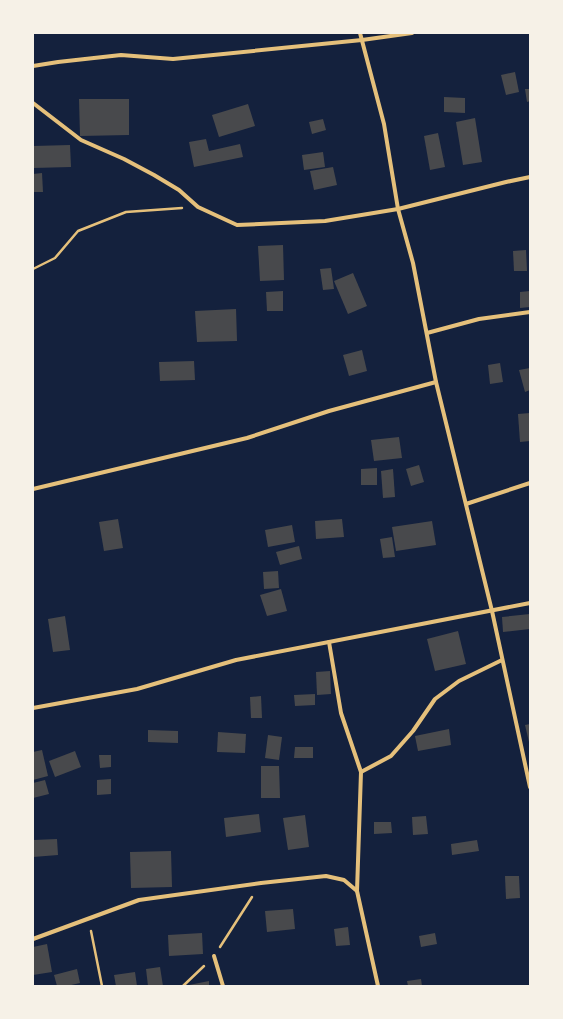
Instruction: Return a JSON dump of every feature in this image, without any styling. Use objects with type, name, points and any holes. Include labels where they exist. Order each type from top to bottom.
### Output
[{"type":"street","points":[[360,33],[384,124],[398,209],[413,263],[436,382],[492,611],[530,787]]},
{"type":"street","points":[[33,66],[121,55],[173,59],[362,40],[412,33]]},
{"type":"street","points":[[33,103],[82,140],[124,159],[154,175],[180,190],[198,207],[237,225],[325,221],[398,209],[530,177]]},
{"type":"street","points":[[427,333],[479,319],[530,312]]},
{"type":"street","points":[[33,489],[248,438],[328,411],[436,382]]},
{"type":"street","points":[[466,504],[530,483]]},
{"type":"street","points":[[33,708],[137,689],[236,660],[530,603]]},
{"type":"street","points":[[329,642],[341,713],[361,772],[357,891],[378,986]]},
{"type":"street","points":[[361,772],[391,756],[413,731],[434,698],[459,681],[502,660]]},
{"type":"street","points":[[33,939],[139,900],[261,883],[326,876],[344,880],[357,891]]},
{"type":"street","points":[[214,956],[223,986]]},
{"type":"path","points":[[33,269],[55,258],[78,231],[126,212],[198,207]]},
{"type":"path","points":[[183,986],[214,956],[261,883]]},
{"type":"path","points":[[88,918],[102,986]]},
{"type":"building","points":[[515,72],[519,92],[506,95],[501,75]]},
{"type":"building","points":[[525,89],[530,89],[530,101],[527,102]]},
{"type":"building","points":[[444,97],[465,98],[465,113],[444,112]]},
{"type":"building","points":[[79,99],[129,99],[129,135],[80,136]]},
{"type":"building","points":[[248,104],[255,126],[219,137],[212,115]]},
{"type":"building","points":[[475,118],[482,162],[463,165],[456,122]]},
{"type":"building","points":[[323,119],[326,130],[312,134],[309,122]]},
{"type":"building","points":[[438,133],[445,167],[430,170],[424,136]]},
{"type":"building","points":[[206,139],[209,151],[240,144],[243,157],[194,167],[189,142]]},
{"type":"building","points":[[70,145],[71,167],[33,168],[33,146]]},
{"type":"building","points":[[323,152],[325,167],[304,170],[302,155]]},
{"type":"building","points":[[333,167],[337,185],[314,190],[310,171]]},
{"type":"building","points":[[42,173],[43,192],[33,192],[33,174]]},
{"type":"building","points":[[283,245],[284,280],[260,281],[258,246]]},
{"type":"building","points":[[526,250],[527,271],[514,271],[513,251]]},
{"type":"building","points":[[331,268],[334,289],[323,290],[320,269]]},
{"type":"building","points":[[353,273],[367,306],[348,314],[334,281]]},
{"type":"building","points":[[283,291],[283,311],[267,311],[266,292]]},
{"type":"building","points":[[530,291],[530,307],[520,308],[520,292]]},
{"type":"building","points":[[236,309],[237,341],[197,342],[195,311]]},
{"type":"building","points":[[362,350],[367,371],[349,376],[343,355]]},
{"type":"building","points":[[194,361],[195,380],[160,381],[159,362]]},
{"type":"building","points":[[500,363],[503,382],[490,384],[488,365]]},
{"type":"building","points":[[530,368],[530,390],[525,392],[519,370]]},
{"type":"building","points":[[530,413],[530,441],[520,442],[518,414]]},
{"type":"building","points":[[399,437],[402,458],[374,461],[371,440]]},
{"type":"building","points":[[419,465],[424,482],[411,486],[406,469]]},
{"type":"building","points":[[377,468],[377,485],[361,485],[361,469]]},
{"type":"building","points":[[393,469],[395,497],[383,498],[381,471]]},
{"type":"building","points":[[118,519],[123,548],[104,551],[99,522]]},
{"type":"building","points":[[342,519],[344,537],[316,539],[315,521]]},
{"type":"building","points":[[432,521],[436,545],[396,551],[392,527]]},
{"type":"building","points":[[292,525],[295,542],[268,547],[265,530]]},
{"type":"building","points":[[392,537],[395,557],[383,558],[380,539]]},
{"type":"building","points":[[299,546],[302,559],[280,565],[276,552]]},
{"type":"building","points":[[278,571],[279,588],[264,589],[263,572]]},
{"type":"building","points":[[281,589],[287,611],[267,616],[260,595]]},
{"type":"building","points":[[530,614],[530,629],[503,632],[502,617]]},
{"type":"building","points":[[65,616],[70,650],[53,652],[48,619]]},
{"type":"building","points":[[458,631],[466,664],[435,671],[427,639]]},
{"type":"building","points":[[330,671],[331,694],[317,695],[316,672]]},
{"type":"building","points":[[315,694],[315,705],[295,706],[294,695]]},
{"type":"building","points":[[261,696],[262,718],[251,718],[250,697]]},
{"type":"building","points":[[530,724],[530,742],[529,742],[525,725]]},
{"type":"building","points":[[449,729],[451,745],[418,751],[415,736]]},
{"type":"building","points":[[148,730],[178,731],[178,743],[148,742]]},
{"type":"building","points":[[218,732],[246,734],[245,753],[217,752]]},
{"type":"building","points":[[268,735],[282,737],[279,760],[265,758]]},
{"type":"building","points":[[295,747],[313,747],[313,758],[294,758]]},
{"type":"building","points":[[42,750],[48,776],[33,780],[33,752]]},
{"type":"building","points":[[75,751],[81,767],[55,777],[49,761]]},
{"type":"building","points":[[99,755],[111,755],[111,767],[100,768]]},
{"type":"building","points":[[261,766],[279,766],[280,798],[261,798]]},
{"type":"building","points":[[111,779],[111,794],[97,795],[97,780]]},
{"type":"building","points":[[45,780],[49,794],[33,798],[33,783]]},
{"type":"building","points":[[259,814],[261,832],[226,837],[224,818]]},
{"type":"building","points":[[305,815],[309,847],[288,850],[283,818]]},
{"type":"building","points":[[426,816],[428,834],[413,835],[412,817]]},
{"type":"building","points":[[374,822],[391,822],[392,833],[374,834]]},
{"type":"building","points":[[57,839],[58,855],[33,857],[33,840]]},
{"type":"building","points":[[477,840],[479,851],[452,855],[451,844]]},
{"type":"building","points":[[171,851],[172,887],[131,888],[130,852]]},
{"type":"building","points":[[505,876],[519,876],[520,898],[506,899]]},
{"type":"building","points":[[293,909],[295,929],[267,932],[265,911]]},
{"type":"building","points":[[348,927],[350,945],[336,946],[334,929]]},
{"type":"building","points":[[202,933],[203,954],[169,956],[168,935]]},
{"type":"building","points":[[435,933],[437,944],[421,947],[419,936]]},
{"type":"building","points":[[47,944],[52,972],[33,975],[33,947]]},
{"type":"building","points":[[160,967],[163,986],[148,986],[146,969]]},
{"type":"building","points":[[77,969],[80,983],[67,986],[57,986],[54,975]]},
{"type":"building","points":[[135,972],[137,986],[116,986],[114,975]]},
{"type":"building","points":[[421,979],[422,986],[408,986],[407,981]]},
{"type":"building","points":[[209,981],[209,986],[189,986],[189,985]]}]
